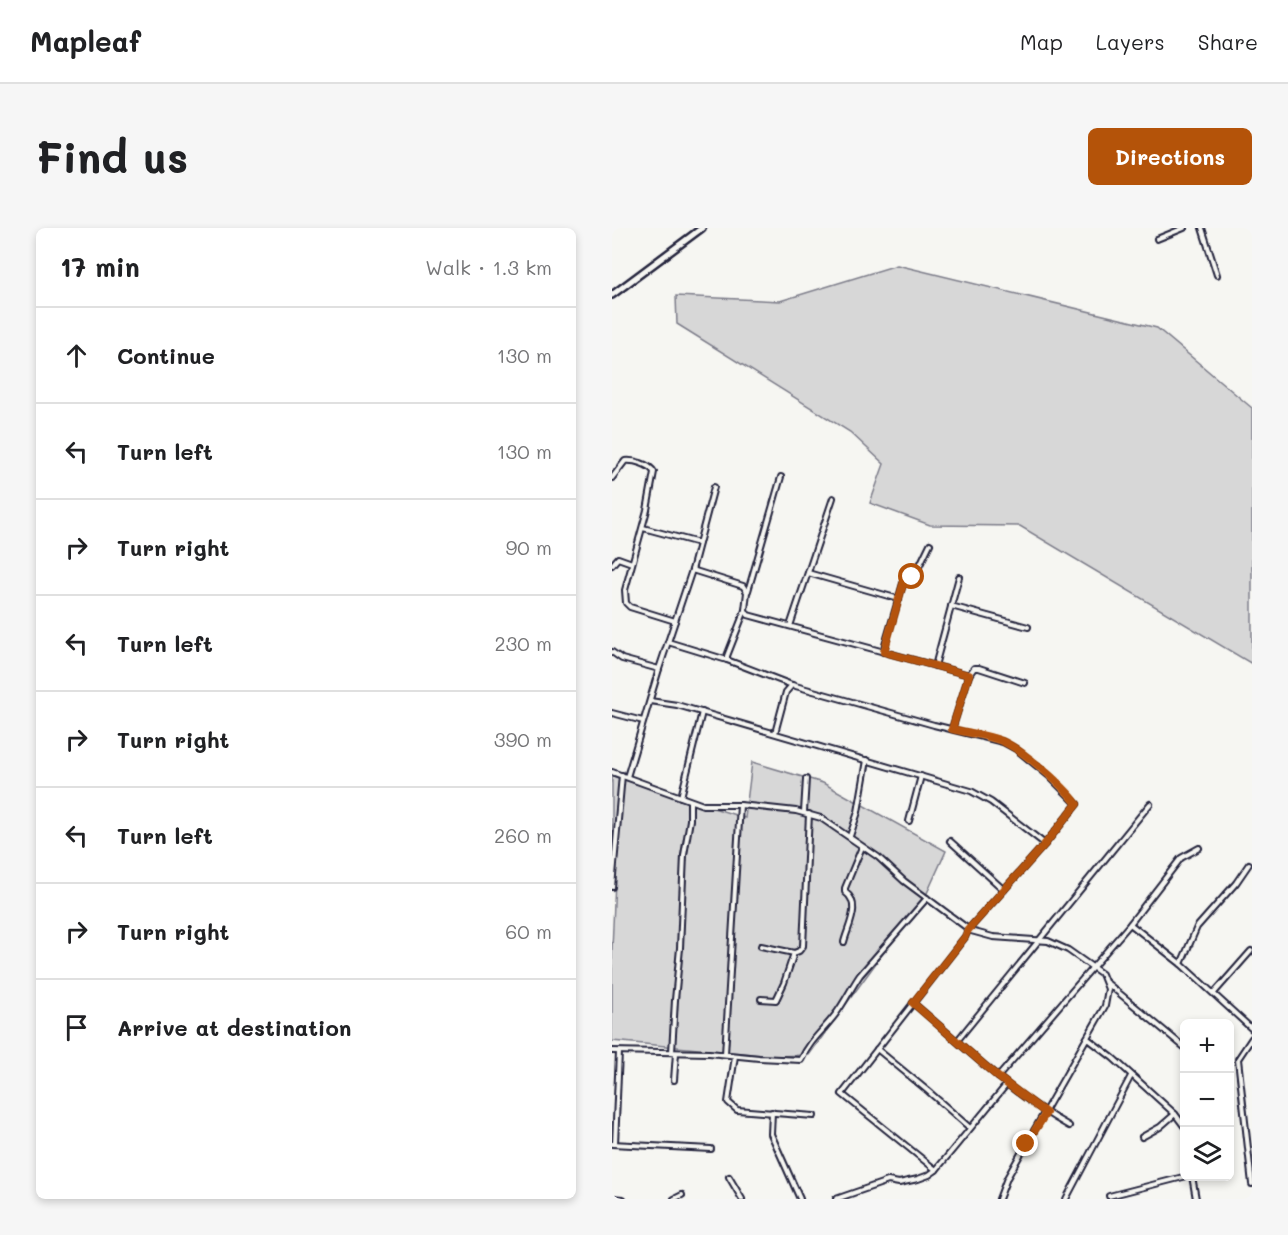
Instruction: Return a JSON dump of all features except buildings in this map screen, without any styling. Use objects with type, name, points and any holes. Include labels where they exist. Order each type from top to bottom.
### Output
[{"type":"main road","points":[[612,295],[702,228]]},
{"type":"street","points":[[1157,239],[1184,228]]},
{"type":"street","points":[[1202,228],[1216,275]]},
{"type":"street","points":[[612,478],[626,461],[632,460],[651,467],[654,472],[643,528],[625,590],[627,605],[675,621]]},
{"type":"street","points":[[727,660],[745,610],[747,592],[782,477]]},
{"type":"street","points":[[627,777],[658,669],[692,570],[714,488]]},
{"type":"street","points":[[790,626],[833,498]]},
{"type":"street","points":[[643,528],[699,543]]},
{"type":"street","points":[[884,652],[905,577],[915,575],[930,544]]},
{"type":"street","points":[[612,565],[618,558],[632,563]]},
{"type":"street","points":[[692,570],[743,586],[747,592]]},
{"type":"street","points":[[808,573],[899,599]]},
{"type":"street","points":[[935,666],[959,577]]},
{"type":"street","points":[[951,606],[1028,627]]},
{"type":"street","points":[[745,610],[748,615],[969,675]]},
{"type":"street","points":[[668,642],[727,660],[792,685],[992,738],[1016,748],[1076,802],[1076,806],[1045,844],[968,930],[965,937],[842,1094],[936,1170]]},
{"type":"street","points":[[612,652],[622,659],[658,669]]},
{"type":"street","points":[[952,729],[969,675],[974,668],[1025,683]]},
{"type":"street","points":[[775,733],[786,692],[792,685]]},
{"type":"street","points":[[650,701],[702,712],[971,790],[991,802],[1045,844]]},
{"type":"street","points":[[681,797],[702,712]]},
{"type":"street","points":[[612,713],[643,721]]},
{"type":"street","points":[[850,836],[858,812],[867,760]]},
{"type":"street","points":[[612,772],[690,801],[711,806],[740,806],[806,813],[821,818],[850,836],[968,930],[993,937],[1041,940],[1057,944],[1068,950],[1102,974],[1107,983],[1180,1043]]},
{"type":"street","points":[[612,885],[622,775]]},
{"type":"street","points":[[909,821],[921,776]]},
{"type":"street","points":[[761,946],[794,953],[803,946],[806,779]]},
{"type":"street","points":[[674,1080],[684,855],[690,820],[690,801]]},
{"type":"street","points":[[957,1041],[1150,804]]},
{"type":"street","points":[[725,1054],[740,806]]},
{"type":"street","points":[[950,841],[1004,890]]},
{"type":"street","points":[[844,942],[854,903],[844,888],[862,847]]},
{"type":"street","points":[[998,1077],[1130,924],[1181,858],[1199,848]]},
{"type":"street","points":[[1181,964],[1197,927],[1236,883],[1249,864]]},
{"type":"street","points":[[612,1051],[725,1054],[801,1060],[816,1034],[833,1017],[860,975],[927,898]]},
{"type":"street","points":[[1130,924],[1181,964],[1252,1029]]},
{"type":"street","points":[[1214,993],[1252,951]]},
{"type":"street","points":[[761,999],[776,1000],[794,953]]},
{"type":"street","points":[[999,1199],[1007,1178],[1105,1006],[1108,994],[1107,983]]},
{"type":"street","points":[[913,1003],[998,1077],[1046,1113],[1069,1126]]},
{"type":"street","points":[[1087,1038],[1113,1058],[1180,1120]]},
{"type":"street","points":[[1252,1038],[1238,1059],[1252,1184]]},
{"type":"street","points":[[877,1049],[970,1128]]},
{"type":"street","points":[[619,1052],[614,1144],[711,1149]]},
{"type":"street","points":[[735,1056],[728,1102],[730,1105],[737,1110],[814,1116]]},
{"type":"street","points":[[1066,1199],[1131,1076]]},
{"type":"street","points":[[836,1199],[888,1181],[899,1183],[929,1175],[936,1170],[1007,1084]]},
{"type":"street","points":[[772,1112],[771,1134],[800,1199]]},
{"type":"street","points":[[1142,1137],[1175,1114]]},
{"type":"street","points":[[729,1177],[742,1199]]},
{"type":"street","points":[[1109,1196],[1180,1178]]},
{"type":"street","points":[[1193,1181],[1196,1199]]},
{"type":"street","points":[[674,1199],[682,1195]]},
{"type":"street","points":[[612,1198],[623,1199]]},
{"type":"shaded area","points":[[897,265],[1157,328],[1252,408],[1252,664],[1020,526],[930,525],[870,503],[884,464],[850,432],[677,324],[676,296],[780,301]]},
{"type":"shaded area","points":[[752,762],[823,783],[946,851],[927,893],[809,1055],[775,1056],[612,1041],[612,949],[616,857],[612,856],[612,776],[745,818]]},
{"type":"route","points":[[912,577],[905,577],[884,652],[969,675],[952,729],[992,738],[1016,748],[1077,804],[1045,844],[968,930],[965,937],[913,1003],[998,1077],[1046,1113],[1026,1144]]}]
